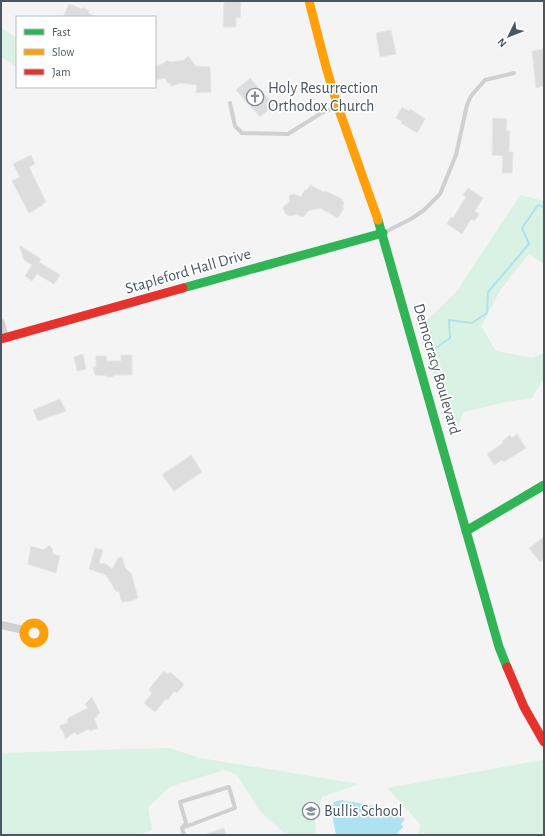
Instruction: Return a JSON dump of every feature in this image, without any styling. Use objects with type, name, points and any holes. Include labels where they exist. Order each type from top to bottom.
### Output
[{"type":"main road","name":"Democracy Boulevard","points":[[309,1],[338,107],[383,233],[499,647],[524,707],[544,742]]},
{"type":"main road","name":"Stapleford Hall Drive","points":[[3,339],[383,233]]},
{"type":"main road","points":[[466,531],[544,485]]},
{"type":"street","points":[[1,323],[3,339]]},
{"type":"street","points":[[1,625],[24,630]]},
{"type":"lane","points":[[383,233],[411,219],[424,210],[440,194],[456,155],[467,105],[472,96],[485,80],[514,73]]},
{"type":"lane","points":[[230,104],[235,126],[242,133],[288,134],[322,112],[338,107]]},
{"type":"lane","points":[[229,787],[235,808],[182,828],[186,823],[180,802],[229,787]]},
{"type":"lane","points":[[182,828],[184,835]]},
{"type":"green space","points":[[1,27],[16,38],[16,66],[1,57]]},
{"type":"green space","points":[[520,195],[544,201],[544,264],[529,254],[501,289],[481,326],[496,351],[532,358],[544,353],[544,378],[532,398],[506,402],[464,412],[452,440],[420,327],[457,291]]},
{"type":"green space","points":[[169,748],[200,758],[359,784],[322,797],[315,819],[316,835],[286,835],[259,810],[237,775],[224,770],[170,787],[148,807],[152,830],[140,835],[1,835],[1,753]]},
{"type":"green space","points":[[542,760],[544,763],[544,835],[417,835],[421,825],[387,788]]},
{"type":"water","points":[[341,800],[375,806],[391,811],[405,819],[401,824],[403,827],[396,835],[336,835],[331,809],[334,802]]},
{"type":"building","points":[[224,1],[241,1],[240,18],[236,17],[236,27],[223,27]]},
{"type":"building","points":[[69,4],[82,9],[83,7],[89,11],[88,13],[94,16],[66,16],[64,15]]},
{"type":"building","points":[[391,30],[396,54],[380,57],[376,33]]},
{"type":"building","points":[[544,49],[544,86],[536,88],[532,51]]},
{"type":"building","points":[[188,56],[196,66],[210,67],[211,92],[196,93],[197,85],[182,83],[171,86],[170,83],[167,83],[166,78],[156,80],[156,67],[166,61],[171,62],[184,60]]},
{"type":"building","name":"Holy Resurrection Orthodox Church","points":[[250,78],[274,105],[260,117],[236,90]]},
{"type":"building","points":[[402,107],[409,111],[410,109],[425,119],[417,133],[396,118]]},
{"type":"building","points":[[493,118],[507,119],[506,131],[510,131],[509,152],[513,152],[512,173],[502,173],[503,156],[492,155]]},
{"type":"building","points":[[31,155],[35,164],[29,167],[46,202],[29,213],[12,181],[20,177],[13,164]]},
{"type":"building","points":[[310,185],[342,199],[344,204],[342,207],[344,208],[338,218],[320,208],[308,211],[303,217],[298,214],[289,216],[285,213],[283,208],[290,202],[290,195],[294,194],[301,197]]},
{"type":"building","points":[[468,188],[483,198],[475,211],[479,214],[474,221],[471,219],[462,234],[447,224],[451,217],[453,218],[466,197],[463,195]]},
{"type":"building","points":[[19,245],[41,259],[39,262],[60,275],[54,284],[37,274],[32,281],[25,276],[32,265],[24,260]]},
{"type":"building","points":[[83,354],[86,369],[77,371],[74,357]]},
{"type":"building","points":[[121,355],[132,355],[132,375],[113,375],[113,377],[107,377],[95,375],[93,367],[96,367],[96,356],[106,356],[107,361],[121,361]]},
{"type":"building","points":[[60,399],[66,411],[38,421],[33,410]]},
{"type":"building","points":[[517,434],[526,448],[504,462],[502,460],[494,465],[487,454],[503,443],[502,441],[510,435],[512,438]]},
{"type":"building","points":[[191,455],[202,472],[174,491],[162,475]]},
{"type":"building","points":[[544,537],[544,559],[540,562],[529,548]]},
{"type":"building","points":[[31,546],[44,550],[50,546],[53,554],[60,556],[56,573],[28,564]]},
{"type":"building","points":[[95,548],[103,550],[99,563],[106,564],[112,569],[118,558],[121,557],[123,559],[125,568],[131,573],[138,598],[131,601],[122,602],[119,592],[116,591],[106,575],[89,569]]},
{"type":"building","points":[[164,671],[168,674],[170,672],[184,684],[177,693],[174,691],[168,700],[166,699],[155,712],[144,703],[152,693],[149,689]]},
{"type":"building","points":[[92,697],[100,713],[94,718],[98,728],[90,731],[89,729],[77,735],[75,732],[65,739],[64,733],[59,726],[67,723],[68,718],[88,708],[85,704]]},
{"type":"building","points":[[224,828],[226,835],[206,835],[206,834]]},
{"type":"waterway","points":[[436,348],[450,338],[449,320],[472,323],[487,313],[488,292],[529,244],[522,228],[538,205],[544,207]]},
{"type":"traffic: fast","points":[[378,220],[499,647],[507,667]]},
{"type":"traffic: fast","points":[[183,288],[383,233]]},
{"type":"traffic: fast","points":[[466,531],[544,485]]},
{"type":"traffic: slow","points":[[309,1],[338,107],[378,220]]},
{"type":"traffic: slow","points":[[34,623],[41,626],[44,633],[41,640],[34,643],[27,640],[24,633],[27,626],[34,623]]},
{"type":"traffic: jam","points":[[1,339],[183,288]]},
{"type":"traffic: jam","points":[[507,667],[524,707],[544,742]]},
{"type":"place","name":"Holy Resurrection Orthodox Church","points":[[255,97]]},
{"type":"place","name":"Bullis School","points":[[311,811]]}]
